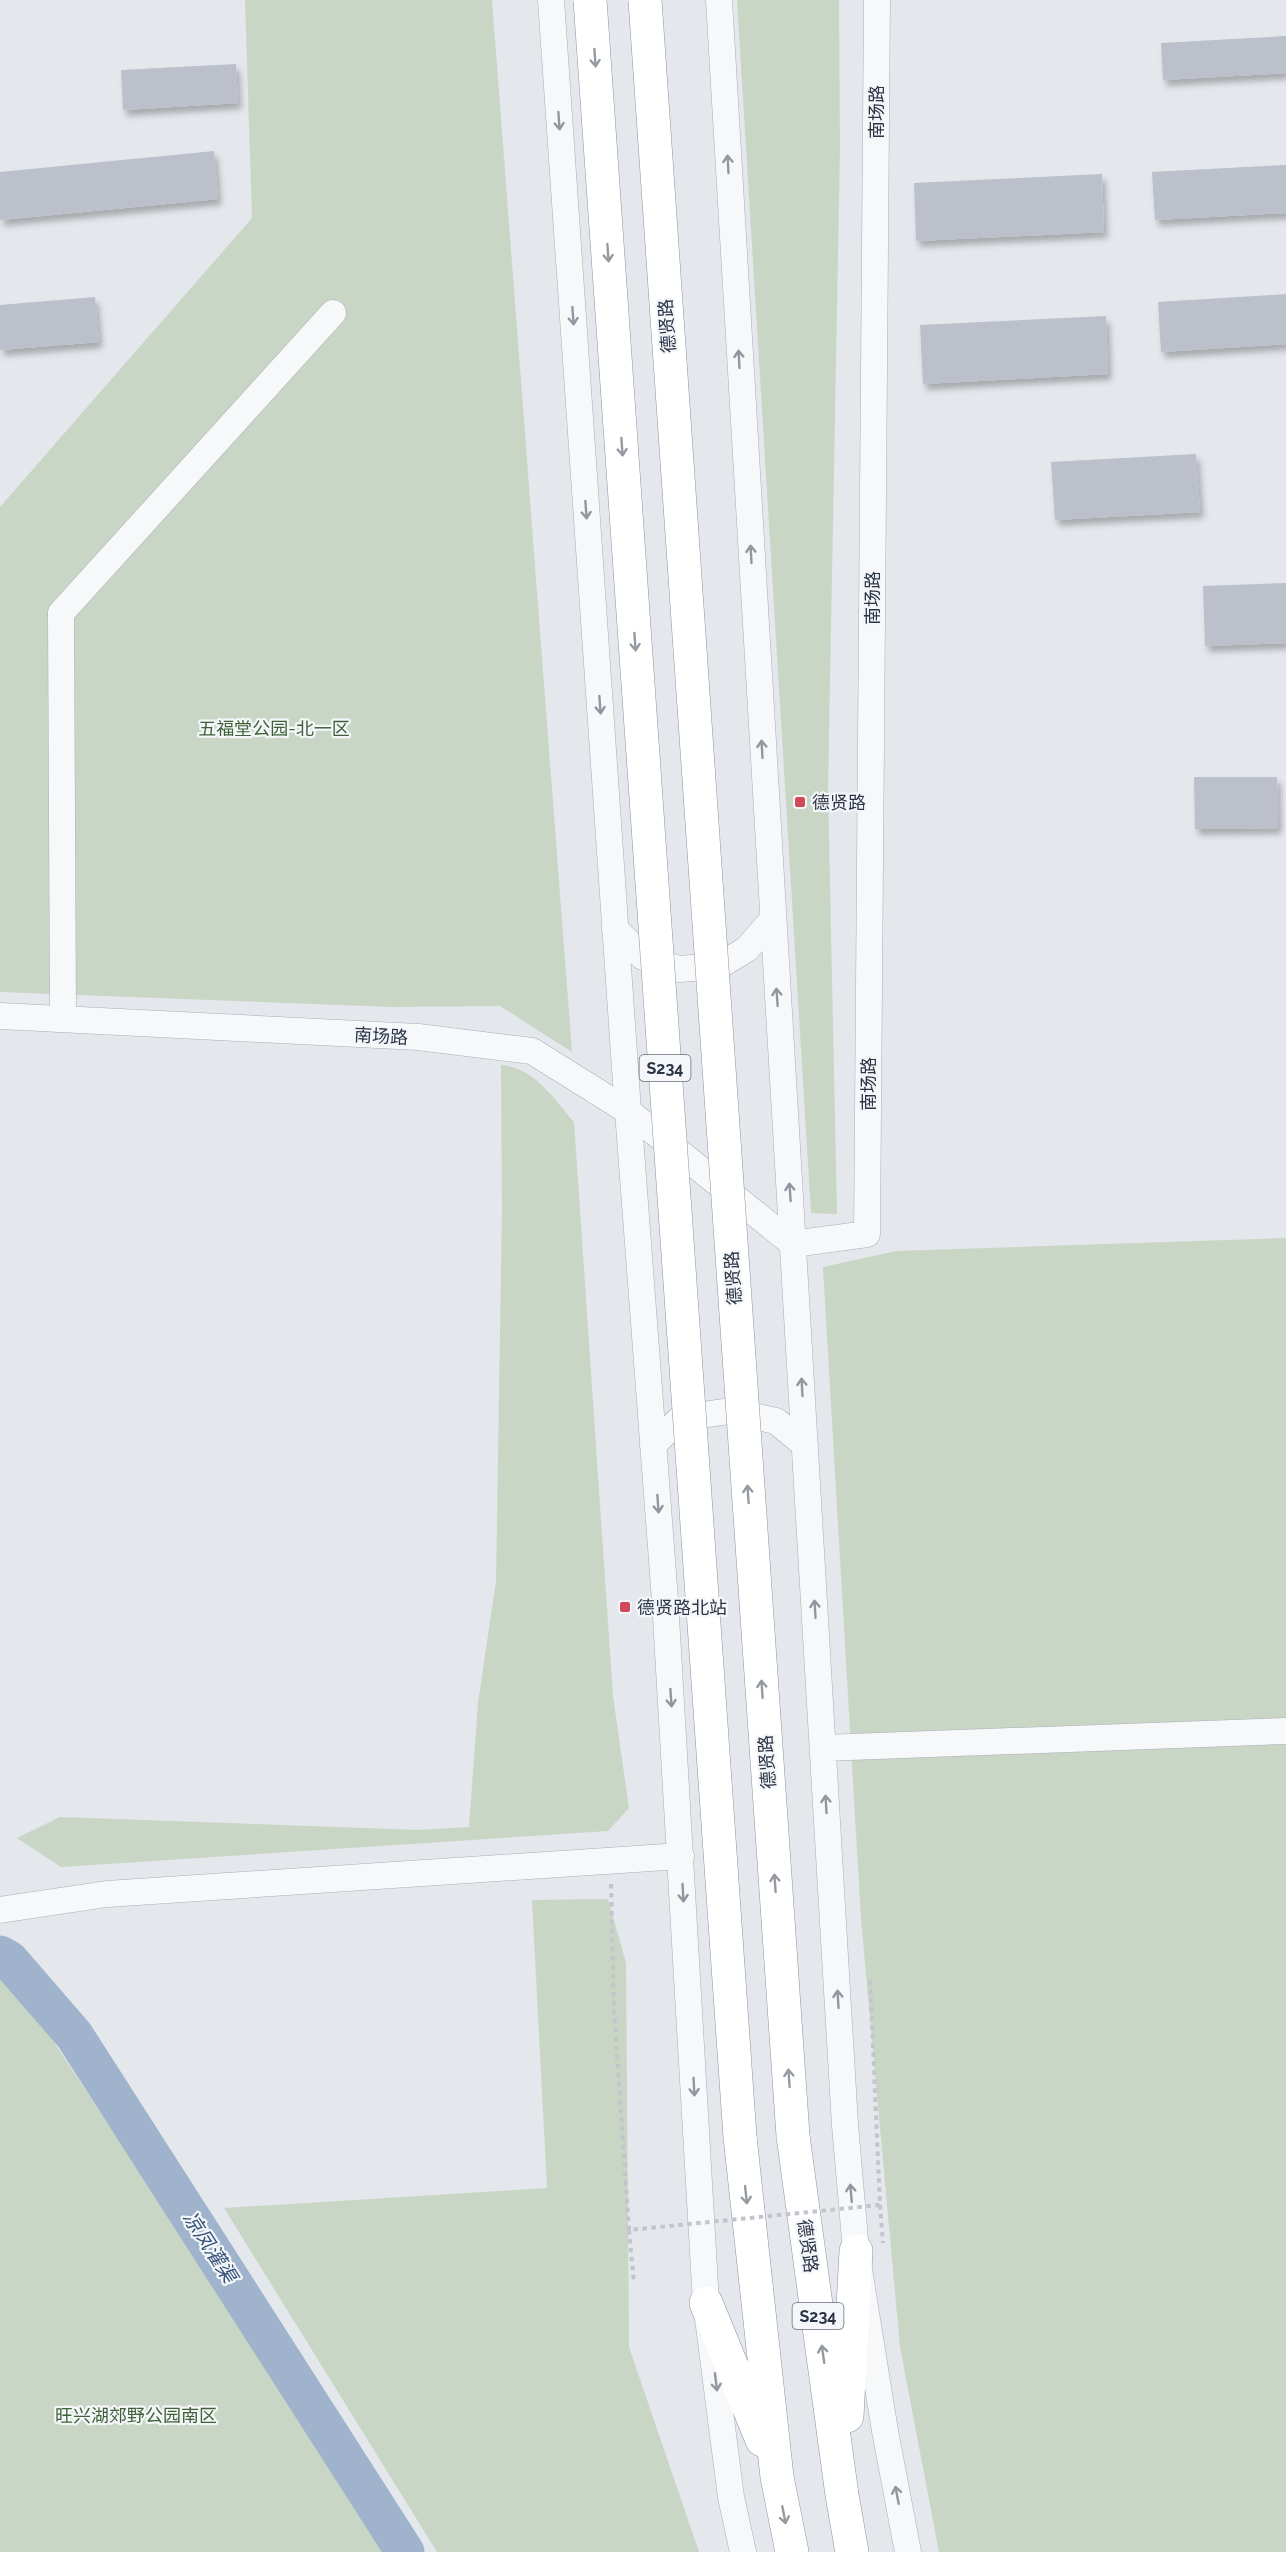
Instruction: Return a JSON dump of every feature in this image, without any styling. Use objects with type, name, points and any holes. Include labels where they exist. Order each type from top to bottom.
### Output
[{"type":"highway","name":"S234","points":[[590,0],[740,2137],[777,2477],[792,2552]]},
{"type":"highway","name":"德贤路","points":[[645,0],[793,2136],[842,2495],[852,2552]]},
{"type":"highway","points":[[842,2495],[870,2249]]},
{"type":"highway","points":[[706,2303],[777,2477]]},
{"type":"street","points":[[551,0],[681,1856],[706,2303],[731,2497],[743,2552]]},
{"type":"street","points":[[719,0],[845,2125],[870,2249],[885,2431],[908,2552]]},
{"type":"street","name":"南场路","points":[[0,1016],[418,1037],[532,1051],[628,1111],[793,1244],[867,1234],[877,0]]},
{"type":"street","points":[[63,1019],[61,613],[333,313]]},
{"type":"street","points":[[615,929],[643,957],[680,969],[719,966],[747,949],[772,920]]},
{"type":"street","points":[[653,1445],[681,1418],[730,1412],[776,1421],[805,1445]]},
{"type":"street","points":[[823,1748],[1286,1731]]},
{"type":"street","points":[[0,1910],[107,1894],[681,1856]]},
{"type":"path","points":[[611,1884],[614,2010]]},
{"type":"path","points":[[870,2249],[880,2205]]},
{"type":"path","points":[[629,2230],[634,2283]]},
{"type":"green space","name":"五福堂公园-北一区","points":[[245,0],[492,0],[572,1052],[500,1006],[393,1007],[0,992],[0,507],[252,218]]},
{"type":"green space","points":[[737,0],[839,0],[840,148],[828,789],[837,1214],[811,1213]]},
{"type":"green space","points":[[501,1065],[513,1067],[534,1078],[551,1094],[574,1122],[613,1696],[629,1808],[608,1831],[61,1867],[17,1838],[60,1817],[419,1830],[469,1827],[478,1703],[496,1581],[502,1210]]},
{"type":"green space","points":[[1286,1238],[1286,2552],[939,2552],[900,2347],[861,1919],[823,1267],[896,1251]]},
{"type":"green space","points":[[608,1899],[626,1963],[629,2347],[699,2552],[437,2552],[224,2208],[547,2188],[532,1900]]},
{"type":"green space","name":"旺兴湖郊野公园南区","points":[[0,1970],[27,2001],[389,2552],[0,2552]]},
{"type":"building","points":[[1286,36],[1286,73],[1163,80],[1161,43]]},
{"type":"building","points":[[236,64],[238,103],[123,110],[121,70]]},
{"type":"building","points":[[214,151],[218,199],[0,220],[0,172]]},
{"type":"building","points":[[1286,165],[1286,213],[1155,220],[1152,172]]},
{"type":"building","points":[[1102,174],[1104,232],[916,241],[914,183]]},
{"type":"building","points":[[1286,294],[1286,344],[1161,352],[1158,302]]},
{"type":"building","points":[[95,297],[99,342],[0,350],[0,305]]},
{"type":"building","points":[[1106,316],[1108,374],[923,384],[920,325]]},
{"type":"building","points":[[1196,454],[1200,512],[1055,520],[1051,462]]},
{"type":"building","points":[[1286,583],[1286,643],[1205,646],[1203,586]]},
{"type":"building","points":[[1194,777],[1277,777],[1278,828],[1195,829]]},
{"type":"waterway","name":"凉凤灌渠","points":[[0,1955],[9,1960],[74,2035],[405,2552]]},
{"type":"place","name":"德贤路","points":[[800,802]]},
{"type":"place","name":"德贤路北站","points":[[625,1607]]}]
